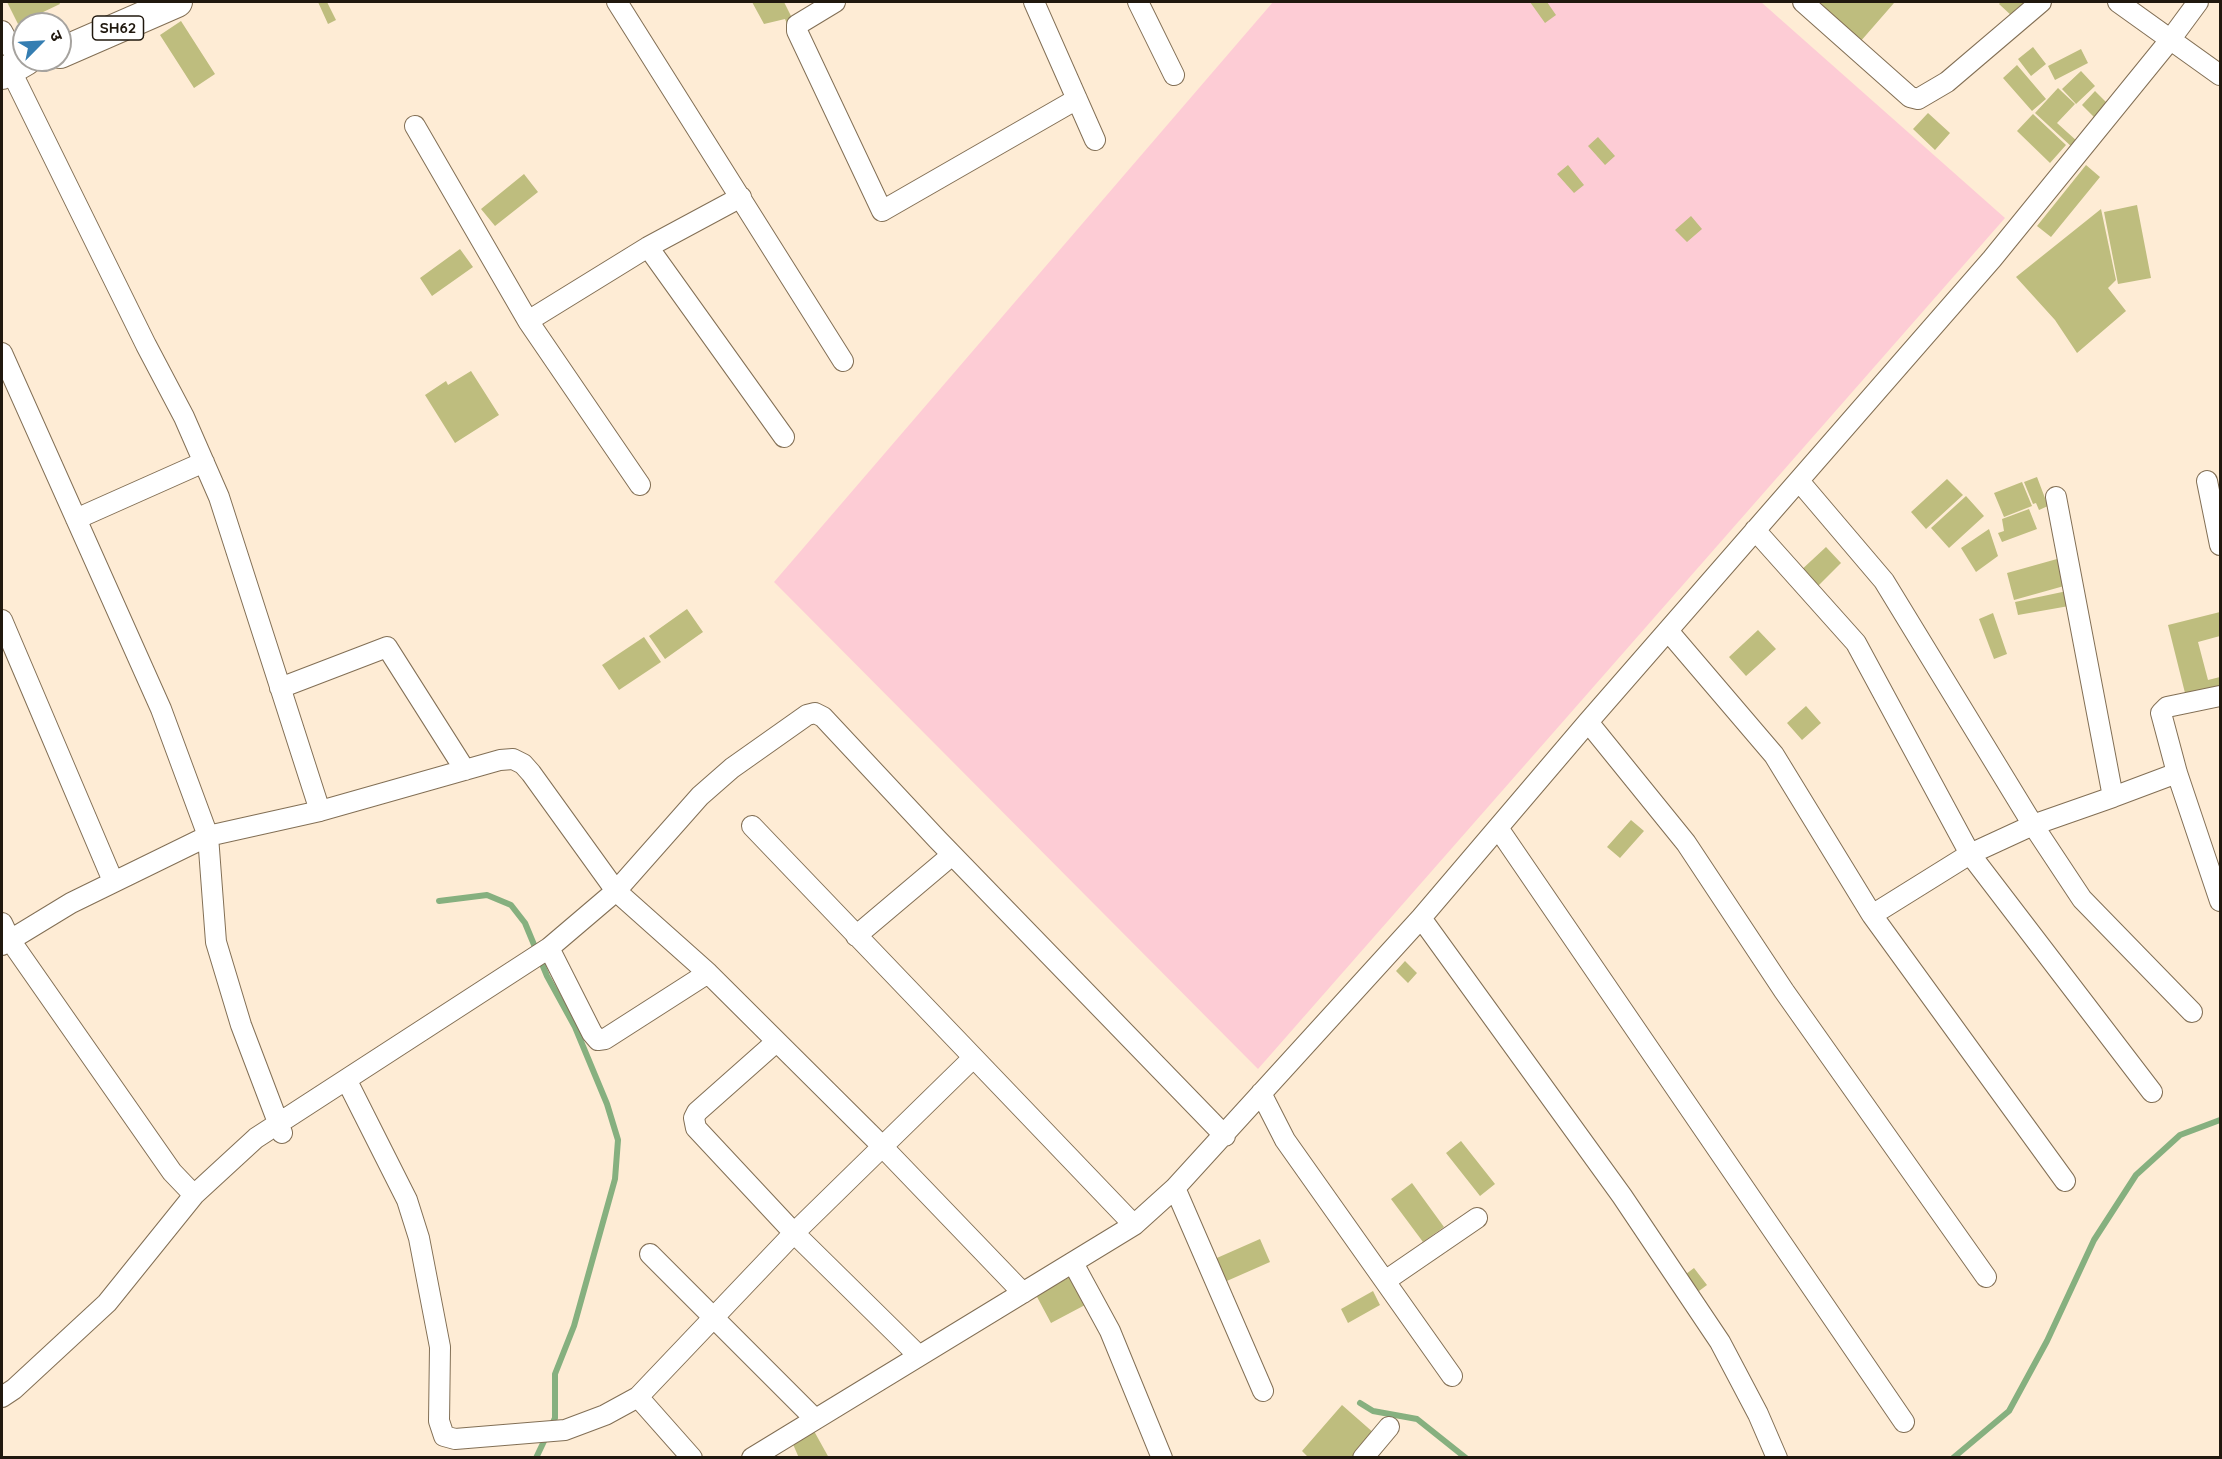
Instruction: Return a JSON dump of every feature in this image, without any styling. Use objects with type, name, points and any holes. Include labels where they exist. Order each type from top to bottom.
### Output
[{"type":"main road","name":"SH62","points":[[72,34],[145,2]]},
{"type":"main road","name":"SH62","points":[[72,48],[177,2]]},
{"type":"street","points":[[617,2],[843,361]]},
{"type":"street","points":[[835,2],[796,28],[882,212],[1077,99]]},
{"type":"street","points":[[1034,2],[1095,140]]},
{"type":"street","points":[[1138,2],[1174,75]]},
{"type":"street","points":[[1803,2],[1910,97],[1918,99],[1947,82],[2041,2]]},
{"type":"street","points":[[2118,2],[2220,75]]},
{"type":"street","points":[[752,1458],[814,1418],[1134,1225],[1175,1188],[1225,1136],[1261,1093],[1421,918],[1588,722],[1669,632],[1992,259],[2170,40],[2198,2]]},
{"type":"street","points":[[3,36],[12,52]]},
{"type":"street","points":[[22,72],[146,345],[184,417],[219,497],[320,811]]},
{"type":"street","points":[[415,126],[528,321],[640,485]]},
{"type":"street","points":[[528,321],[648,247],[741,197]]},
{"type":"street","points":[[648,247],[784,437]]},
{"type":"street","points":[[2,353],[161,709],[208,836],[216,942],[241,1024],[281,1128]]},
{"type":"street","points":[[75,519],[204,462]]},
{"type":"street","points":[[1799,481],[1884,581],[2033,825],[2082,899],[2192,1012]]},
{"type":"street","points":[[2207,481],[2220,545]]},
{"type":"street","points":[[2056,497],[2113,797]]},
{"type":"street","points":[[1755,530],[1856,643],[1970,854],[2152,1092]]},
{"type":"street","points":[[2,620],[113,881]]},
{"type":"street","points":[[1669,632],[1774,755],[1872,915],[2065,1181]]},
{"type":"street","points":[[280,688],[387,647],[465,770]]},
{"type":"street","points":[[2220,696],[2167,707],[2161,713],[2177,773],[2220,902]]},
{"type":"street","points":[[2,1397],[14,1389],[107,1303],[194,1194],[256,1138],[281,1128],[347,1081],[548,948],[616,891],[686,810],[708,789],[790,724],[815,713],[823,717],[952,855],[1225,1136]]},
{"type":"street","points":[[1588,722],[1686,843],[1784,991],[1986,1277]]},
{"type":"street","points":[[194,1194],[172,1172],[4,936],[208,836],[320,811],[500,760],[513,759],[523,764],[616,891],[708,973],[882,1146],[1023,1293]]},
{"type":"street","points":[[1872,915],[1970,854],[2033,825],[2177,773]]},
{"type":"street","points":[[752,826],[1134,1225]]},
{"type":"street","points":[[1498,828],[1904,1422]]},
{"type":"street","points":[[856,936],[952,855]]},
{"type":"street","points":[[1421,918],[1622,1196],[1720,1342],[1758,1414],[1777,1458]]},
{"type":"street","points":[[548,948],[592,1033],[598,1040],[605,1039],[708,973]]},
{"type":"street","points":[[776,1042],[697,1112],[695,1124],[699,1132],[794,1233],[919,1356]]},
{"type":"street","points":[[347,1081],[407,1200],[419,1238],[440,1347],[438,1411],[441,1431],[450,1439],[559,1431],[605,1415],[638,1397],[794,1233],[973,1058]]},
{"type":"street","points":[[1261,1093],[1285,1140],[1452,1376]]},
{"type":"street","points":[[1175,1188],[1263,1390]]},
{"type":"street","points":[[1385,1281],[1477,1218]]},
{"type":"street","points":[[650,1254],[814,1418]]},
{"type":"street","points":[[1073,1263],[1110,1331],[1162,1458]]},
{"type":"street","points":[[638,1397],[692,1458]]},
{"type":"street","points":[[1364,1458],[1389,1427]]},
{"type":"shaded area","points":[[1273,2],[1761,2],[2005,218],[1258,1069],[774,582]]},
{"type":"building","points":[[7,2],[59,2],[60,4],[43,12],[12,12]]},
{"type":"building","points":[[318,2],[327,2],[336,20],[328,24]]},
{"type":"building","points":[[752,2],[784,2],[793,20],[787,24],[785,19],[764,24]]},
{"type":"building","points":[[1530,2],[1547,2],[1556,15],[1545,23]]},
{"type":"building","points":[[1815,2],[1892,2],[1894,3],[1860,42]]},
{"type":"building","points":[[2001,2],[2028,2],[2013,17],[1999,4]]},
{"type":"building","points":[[181,21],[215,74],[194,88],[160,35]]},
{"type":"building","points":[[2033,47],[2046,64],[2031,76],[2018,59]]},
{"type":"building","points":[[2081,49],[2088,63],[2055,80],[2048,66]]},
{"type":"building","points":[[2017,65],[2046,99],[2032,111],[2003,78]]},
{"type":"building","points":[[2081,71],[2095,86],[2076,104],[2062,89]]},
{"type":"building","points":[[2058,88],[2075,104],[2057,123],[2078,142],[2073,148],[2035,113]]},
{"type":"building","points":[[2095,91],[2107,103],[2094,117],[2082,105]]},
{"type":"building","points":[[1928,113],[1950,133],[1935,150],[1913,129]]},
{"type":"building","points":[[2033,114],[2066,145],[2050,163],[2017,131]]},
{"type":"building","points":[[1598,137],[1615,156],[1605,165],[1588,146]]},
{"type":"building","points":[[1568,165],[1584,185],[1574,193],[1557,174]]},
{"type":"building","points":[[2086,165],[2100,177],[2051,237],[2037,226]]},
{"type":"building","points":[[524,174],[538,192],[495,226],[481,209]]},
{"type":"building","points":[[2137,205],[2151,278],[2118,284],[2104,212]]},
{"type":"building","points":[[2101,209],[2116,280],[2108,288],[2126,311],[2077,353],[2055,320],[2016,277]]},
{"type":"building","points":[[1691,216],[1702,229],[1687,242],[1675,230]]},
{"type":"building","points":[[460,249],[473,267],[432,296],[420,278]]},
{"type":"building","points":[[471,371],[499,415],[455,443],[425,395],[446,381],[448,385]]},
{"type":"building","points":[[2037,477],[2048,506],[2039,510],[2036,503],[2033,504],[2024,482]]},
{"type":"building","points":[[1947,479],[1963,495],[1926,529],[1911,512]]},
{"type":"building","points":[[2022,482],[2032,506],[2004,517],[1994,493]]},
{"type":"building","points":[[1966,496],[1984,516],[1949,548],[1931,528]]},
{"type":"building","points":[[2029,509],[2037,529],[2002,542],[1998,533],[2004,531],[2002,519]]},
{"type":"building","points":[[1989,529],[1998,556],[1976,572],[1961,548]]},
{"type":"building","points":[[1826,547],[1841,563],[1814,590],[1798,573]]},
{"type":"building","points":[[2057,559],[2064,586],[2014,600],[2007,573]]},
{"type":"building","points":[[2067,591],[2069,606],[2018,615],[2015,602]]},
{"type":"building","points":[[687,609],[703,632],[665,659],[649,636]]},
{"type":"building","points":[[2220,612],[2220,636],[2198,642],[2208,680],[2220,677],[2220,692],[2187,701],[2168,625]]},
{"type":"building","points":[[1993,613],[2007,654],[1994,659],[1979,619]]},
{"type":"building","points":[[1758,630],[1776,649],[1746,676],[1729,657]]},
{"type":"building","points":[[644,637],[661,662],[619,690],[602,665]]},
{"type":"building","points":[[1806,706],[1821,723],[1802,740],[1787,723]]},
{"type":"building","points":[[1631,820],[1644,831],[1620,858],[1607,847]]},
{"type":"building","points":[[1405,961],[1417,973],[1408,983],[1396,971]]},
{"type":"building","points":[[1461,1141],[1495,1184],[1480,1196],[1446,1153]]},
{"type":"building","points":[[1412,1183],[1444,1227],[1423,1242],[1391,1199]]},
{"type":"building","points":[[1260,1239],[1270,1262],[1220,1284],[1210,1261]]},
{"type":"building","points":[[1694,1268],[1707,1285],[1699,1291],[1686,1274]]},
{"type":"building","points":[[1070,1277],[1085,1305],[1051,1323],[1036,1295]]},
{"type":"building","points":[[1373,1291],[1380,1305],[1348,1323],[1341,1309]]},
{"type":"building","points":[[1342,1405],[1375,1434],[1354,1458],[1309,1458],[1302,1451]]},
{"type":"building","points":[[814,1431],[829,1458],[799,1458],[792,1442]]},
{"type":"waterway","points":[[439,901],[487,895],[511,905],[525,923],[547,976],[575,1027],[607,1104],[618,1140],[615,1179],[574,1326],[555,1374],[555,1418],[536,1458]]},
{"type":"waterway","points":[[1953,1458],[2009,1411],[2047,1341],[2094,1240],[2136,1175],[2180,1135],[2220,1120]]},
{"type":"waterway","points":[[1360,1403],[1373,1411],[1417,1419],[1466,1458]]}]
